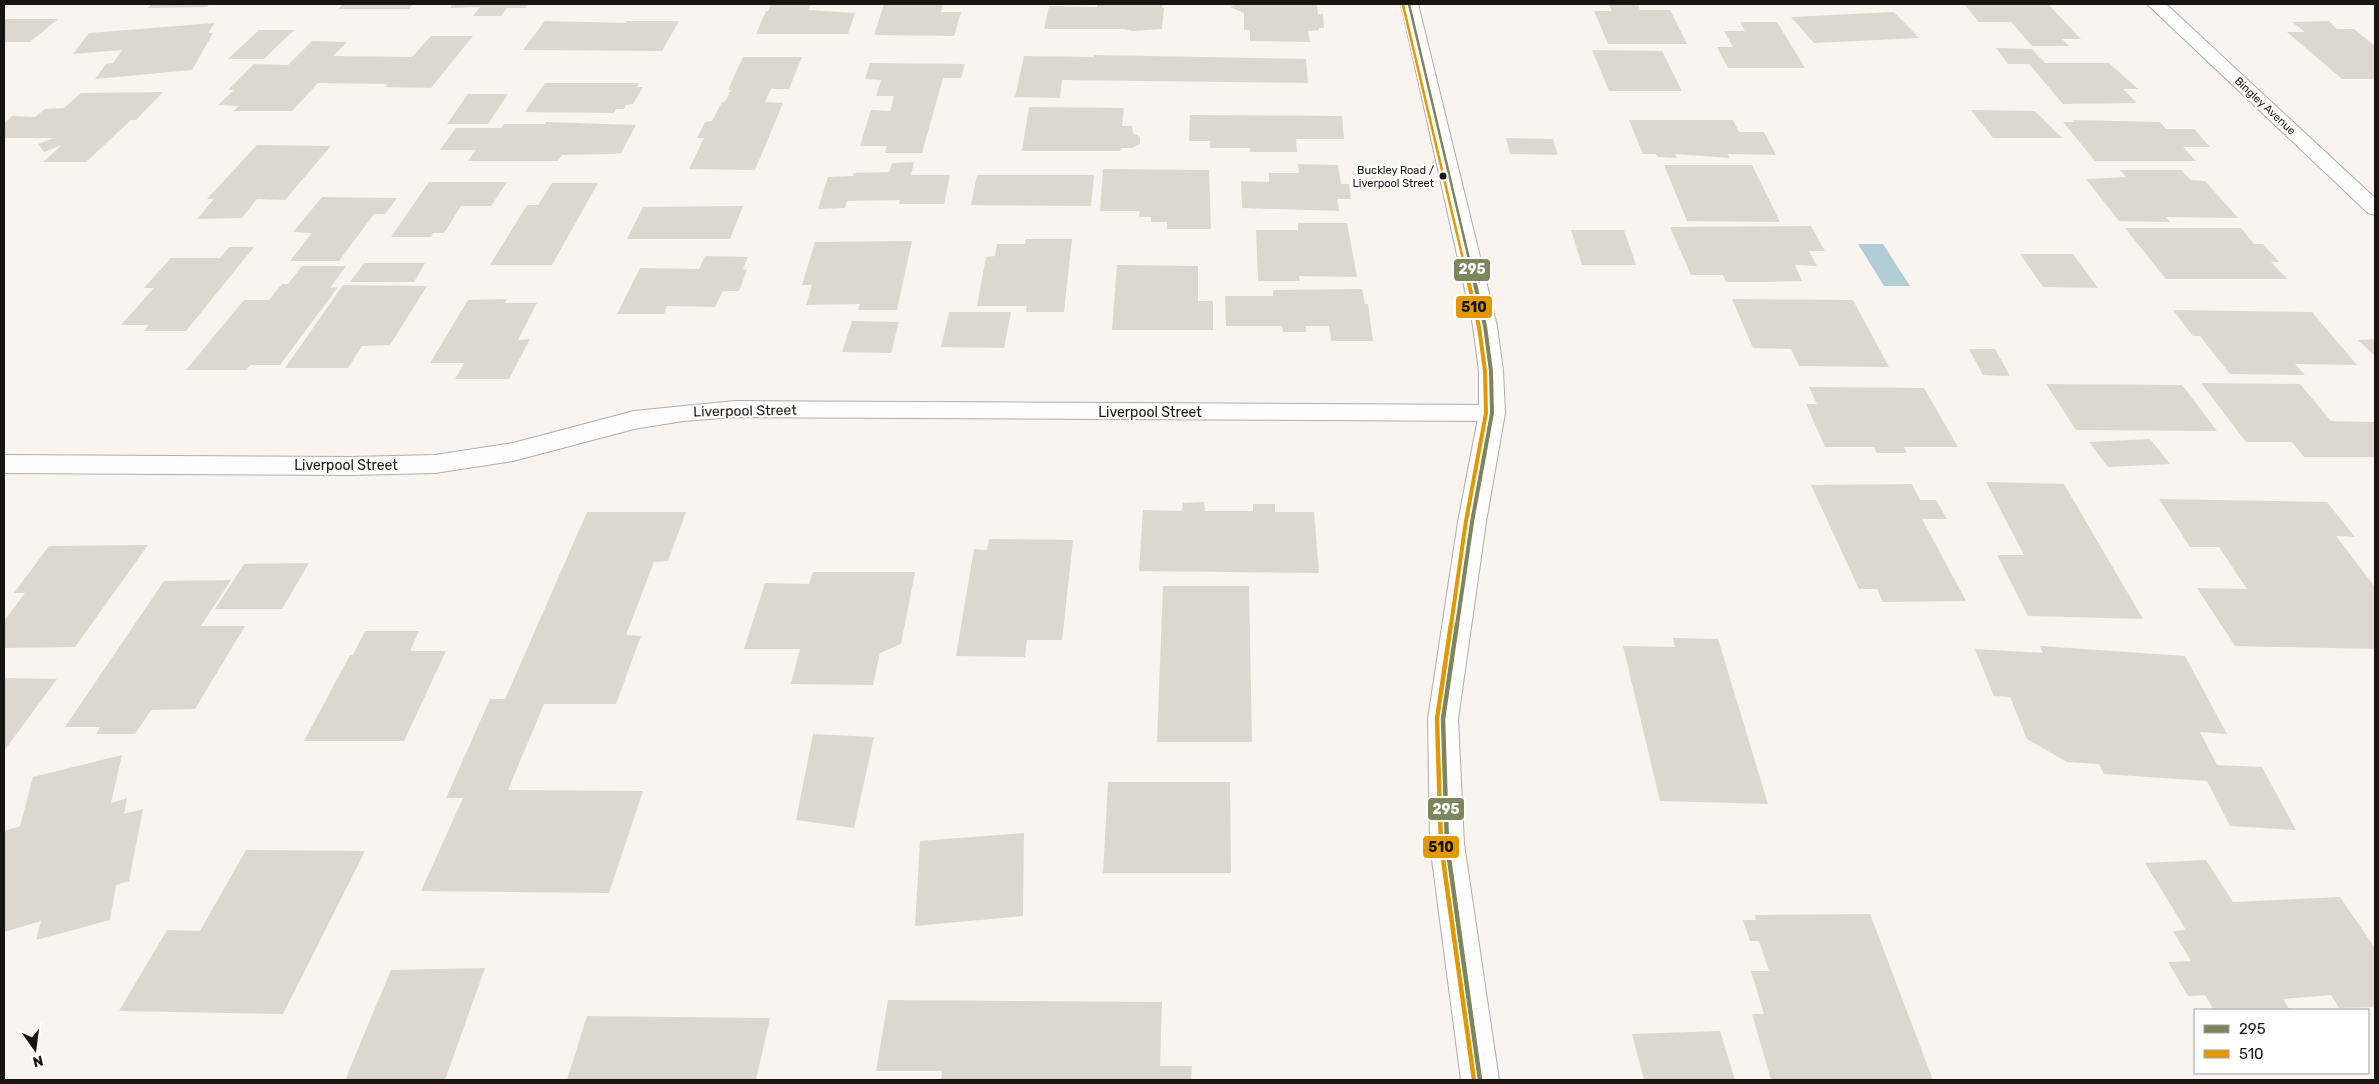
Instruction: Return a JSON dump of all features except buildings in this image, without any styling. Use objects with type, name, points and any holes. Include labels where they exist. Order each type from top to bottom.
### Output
[{"type":"street","points":[[1409,4],[1485,326],[1491,371],[1492,413],[1472,522],[1443,719],[1446,844],[1480,1080]]},
{"type":"street","name":"Bingley Avenue","points":[[2156,4],[2375,209]]},
{"type":"street","name":"Liverpool Street","points":[[4,464],[351,466],[435,464],[513,452],[634,420],[683,412],[735,409],[1492,413]]},
{"type":"water","points":[[1858,244],[1883,244],[1910,286],[1884,286]]},
{"type":"transit line","name":"295","points":[[1409,4],[1485,326],[1491,371],[1492,413],[1472,522],[1443,719],[1447,844],[1480,1080]]},
{"type":"transit line","name":"510","points":[[1403,5],[1479,327],[1485,371],[1486,413],[1466,521],[1437,719],[1441,845],[1474,1080]]},
{"type":"place","name":"Buckley Road / Liverpool Street","points":[[1443,176]]}]
